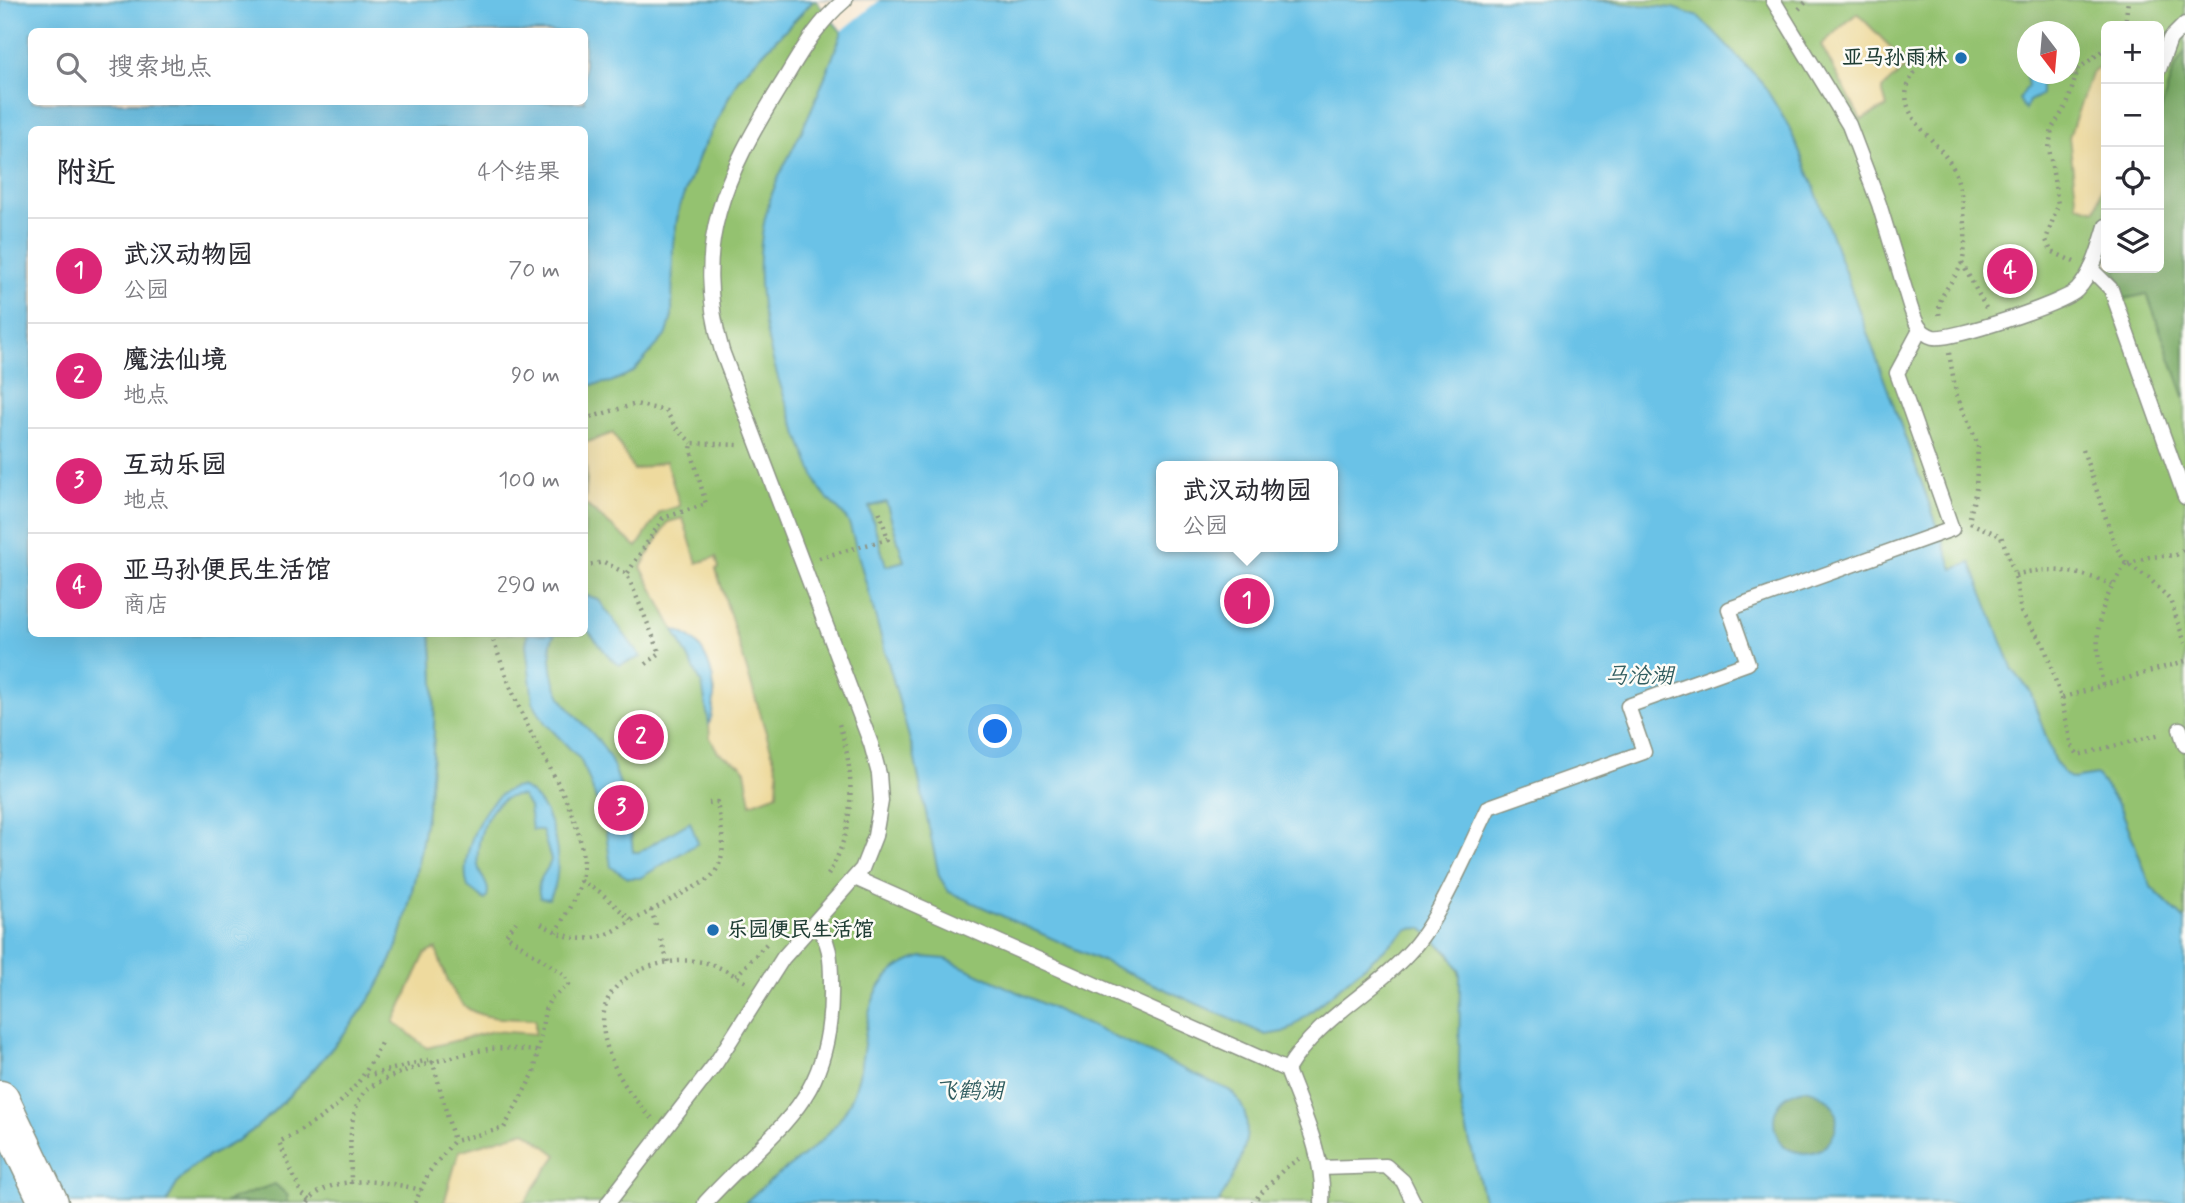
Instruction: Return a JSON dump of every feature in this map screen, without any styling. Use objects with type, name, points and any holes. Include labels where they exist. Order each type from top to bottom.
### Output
[{"type":"highway","points":[[0,1100],[49,1203]]},
{"type":"lane","points":[[608,1203],[732,1041],[783,957],[855,878],[867,859],[878,825],[881,801],[879,774],[867,731],[716,331],[710,292],[710,254],[723,194],[733,170],[810,36],[828,14],[845,0]]},
{"type":"lane","points":[[1773,0],[1849,125],[1863,159],[1907,298],[1920,330],[1932,337],[1946,337],[2067,297],[2086,279],[2101,240]]},
{"type":"lane","points":[[2164,55],[2170,39],[2185,24]]},
{"type":"lane","points":[[2091,269],[2111,289],[2185,497]]},
{"type":"lane","points":[[1287,1070],[1313,1033],[1404,957],[1426,932],[1489,807],[1644,752],[1628,706],[1748,663],[1729,609],[1946,531],[1897,373],[1920,330]]},
{"type":"lane","points":[[2180,729],[2185,745]]},
{"type":"lane","points":[[855,878],[1287,1070],[1315,1148],[1320,1168],[1322,1203]]},
{"type":"lane","points":[[705,1203],[784,1126],[807,1094],[822,1059],[829,1027],[831,976],[827,939],[813,924]]},
{"type":"lane","points":[[1320,1168],[1386,1166],[1403,1181],[1414,1203]]},
{"type":"path","points":[[2126,21],[2128,0]]},
{"type":"path","points":[[2091,269],[2054,253],[2047,245],[2045,235],[2058,204],[2049,138],[2067,105],[2078,68],[2101,52]]},
{"type":"path","points":[[1915,72],[1907,86],[1910,111],[1932,143],[1949,160],[1959,183],[1965,236],[1962,263],[1940,300],[1939,312],[1956,393],[1978,445],[1976,489],[1969,523]]},
{"type":"path","points":[[1962,263],[1993,323]]},
{"type":"path","points":[[588,418],[635,404],[666,411],[676,428],[692,443],[740,445],[756,439]]},
{"type":"path","points":[[627,574],[663,518],[706,504],[691,450],[692,443]]},
{"type":"path","points":[[740,445],[744,458]]},
{"type":"path","points":[[2083,450],[2108,526],[2127,564],[2149,578],[2170,600],[2185,643]]},
{"type":"path","points":[[804,562],[888,539],[879,510]]},
{"type":"path","points":[[1946,531],[1969,523],[2001,536],[2015,575],[2021,612],[2044,645],[2061,698],[2072,746],[2082,756],[2180,729]]},
{"type":"path","points":[[2103,685],[2095,639],[2099,618],[2113,585],[2127,564],[2149,557],[2176,555],[2185,549]]},
{"type":"path","points":[[588,565],[604,562],[627,574],[660,653],[646,664]]},
{"type":"path","points":[[2015,575],[2037,570],[2067,571],[2113,585]]},
{"type":"path","points":[[492,637],[510,687],[577,831],[583,863],[580,881],[556,932]]},
{"type":"path","points":[[2061,698],[2185,661]]},
{"type":"path","points":[[826,877],[839,856],[851,805],[848,757],[837,718]]},
{"type":"path","points":[[541,924],[573,940],[593,939],[709,879],[721,864],[723,840],[716,802],[709,803]]},
{"type":"path","points":[[580,881],[600,892],[631,920]]},
{"type":"path","points":[[651,909],[657,928]]},
{"type":"path","points":[[415,1203],[429,1172],[454,1141],[504,1128],[534,1073],[545,1010],[551,998],[569,983],[566,976],[506,935],[516,922]]},
{"type":"path","points":[[736,976],[773,937]]},
{"type":"path","points":[[661,940],[668,962]]},
{"type":"path","points":[[665,1128],[649,1115],[618,1071],[608,1047],[603,1020],[608,996],[619,984],[639,972],[668,962],[706,963],[762,991]]},
{"type":"path","points":[[380,1043],[365,1077],[337,1106],[279,1142],[301,1193],[309,1201],[329,1187],[351,1184],[397,1184],[421,1190]]},
{"type":"path","points":[[351,1184],[351,1130],[365,1091],[388,1076],[489,1049],[537,1051]]},
{"type":"path","points":[[365,1077],[432,1059],[454,1141]]},
{"type":"path","points":[[1252,1203],[1284,1169],[1315,1148]]},
{"type":"green space","points":[[814,0],[2185,0],[2185,920],[2151,887],[2122,811],[2097,775],[2073,779],[2065,775],[2054,760],[2030,691],[2013,670],[1436,941],[1456,962],[1461,980],[1459,1082],[1462,1111],[1485,1203],[167,1203],[185,1173],[208,1156],[247,1134],[295,1090],[331,1050],[364,1007],[393,957],[421,850],[430,788],[434,728],[431,637],[588,637],[588,385],[622,378],[673,244],[679,207],[700,154],[738,79]]},
{"type":"green space","points":[[2185,51],[2185,399],[2147,294],[2124,299],[2116,273],[2164,273],[2164,100],[2173,71]]},
{"type":"green space","points":[[1805,1089],[1823,1095],[1831,1103],[1837,1121],[1831,1139],[1823,1147],[1805,1153],[1787,1147],[1779,1139],[1773,1121],[1779,1103],[1787,1095]]},
{"type":"green space","points":[[275,1184],[288,1196],[287,1203],[225,1202]]},
{"type":"sand","points":[[1857,13],[1908,65],[1882,89],[1887,107],[1861,120],[1821,45]]},
{"type":"sand","points":[[2101,65],[2101,191],[2096,210],[2077,205],[2069,137],[2091,74]]},
{"type":"sand","points":[[613,433],[634,470],[666,461],[680,506],[660,512],[637,547],[588,506],[588,442]]},
{"type":"sand","points":[[683,518],[697,563],[716,557],[719,568],[716,569],[778,772],[777,794],[751,804],[745,771],[741,765],[718,752],[710,738],[709,724],[715,691],[706,660],[699,646],[674,630],[641,567],[668,522]]},
{"type":"sand","points":[[436,949],[451,987],[468,1008],[494,1017],[535,1019],[535,1034],[493,1031],[427,1048],[394,1022],[425,954]]},
{"type":"sand","points":[[525,1131],[557,1155],[524,1203],[444,1203],[459,1151]]},
{"type":"water","points":[[0,0],[814,0],[738,79],[700,154],[679,207],[673,244],[672,316],[667,334],[633,372],[611,382],[588,386],[588,126],[28,126],[28,637],[431,637],[434,728],[426,819],[404,925],[388,967],[364,1007],[313,1070],[261,1123],[185,1173],[167,1203],[0,1203]]},
{"type":"water","name":"马沧湖","points":[[816,0],[1587,0],[1673,8],[1699,17],[1762,82],[1789,127],[1813,184],[1953,569],[1971,563],[2013,670],[2030,691],[2054,760],[2065,775],[2073,779],[2097,775],[2122,811],[2151,887],[2185,920],[2185,1203],[1485,1203],[1462,1111],[1459,1082],[1460,972],[1451,955],[1422,928],[1408,929],[1288,1031],[1266,1035],[949,892],[939,876],[914,755],[850,526],[818,485],[779,383],[763,310],[761,238],[769,203],[842,32]],"holes":[[[886,502],[904,561],[886,566],[869,507]],[[1804,1089],[1822,1095],[1832,1106],[1836,1119],[1835,1132],[1828,1143],[1817,1151],[1802,1153],[1785,1147],[1775,1129],[1774,1120],[1779,1104],[1793,1093]]]},
{"type":"water","points":[[2041,84],[2041,95],[2029,101],[2025,110],[2019,99],[2028,86]]},
{"type":"water","points":[[588,596],[598,599],[641,657],[620,665],[611,659],[588,631]]},
{"type":"water","points":[[674,630],[697,644],[710,669],[714,697],[709,724],[702,684]]},
{"type":"water","points":[[527,637],[553,637],[551,659],[559,693],[575,716],[604,748],[612,763],[626,807],[633,852],[639,852],[690,822],[698,843],[640,878],[628,878],[611,867],[605,825],[580,759],[545,723],[533,702]]},
{"type":"water","points":[[520,787],[532,794],[542,805],[549,820],[557,855],[555,887],[549,899],[540,898],[540,881],[551,860],[542,830],[532,830],[529,807],[522,796],[511,797],[501,801],[493,809],[482,830],[478,865],[488,891],[485,900],[468,887],[466,874],[470,843],[485,811],[507,790]]},
{"type":"water","name":"飞鹤湖","points":[[922,957],[946,959],[1229,1090],[1240,1102],[1247,1130],[1240,1160],[1218,1203],[745,1203],[810,1151],[834,1127],[854,1091],[867,1022],[882,983],[898,968]]},
{"type":"pier","points":[[816,0],[880,0],[842,31]]},
{"type":"place","name":"亚马孙雨林","points":[[1961,58]]},
{"type":"place","name":"亚马孙便民生活馆","points":[[2010,271]]},
{"type":"place","name":"武汉动物园","points":[[1247,601]]},
{"type":"place","name":"魔法仙境","points":[[641,737]]},
{"type":"place","name":"互动乐园","points":[[621,808]]},
{"type":"place","name":"乐园便民生活馆","points":[[713,930]]}]
